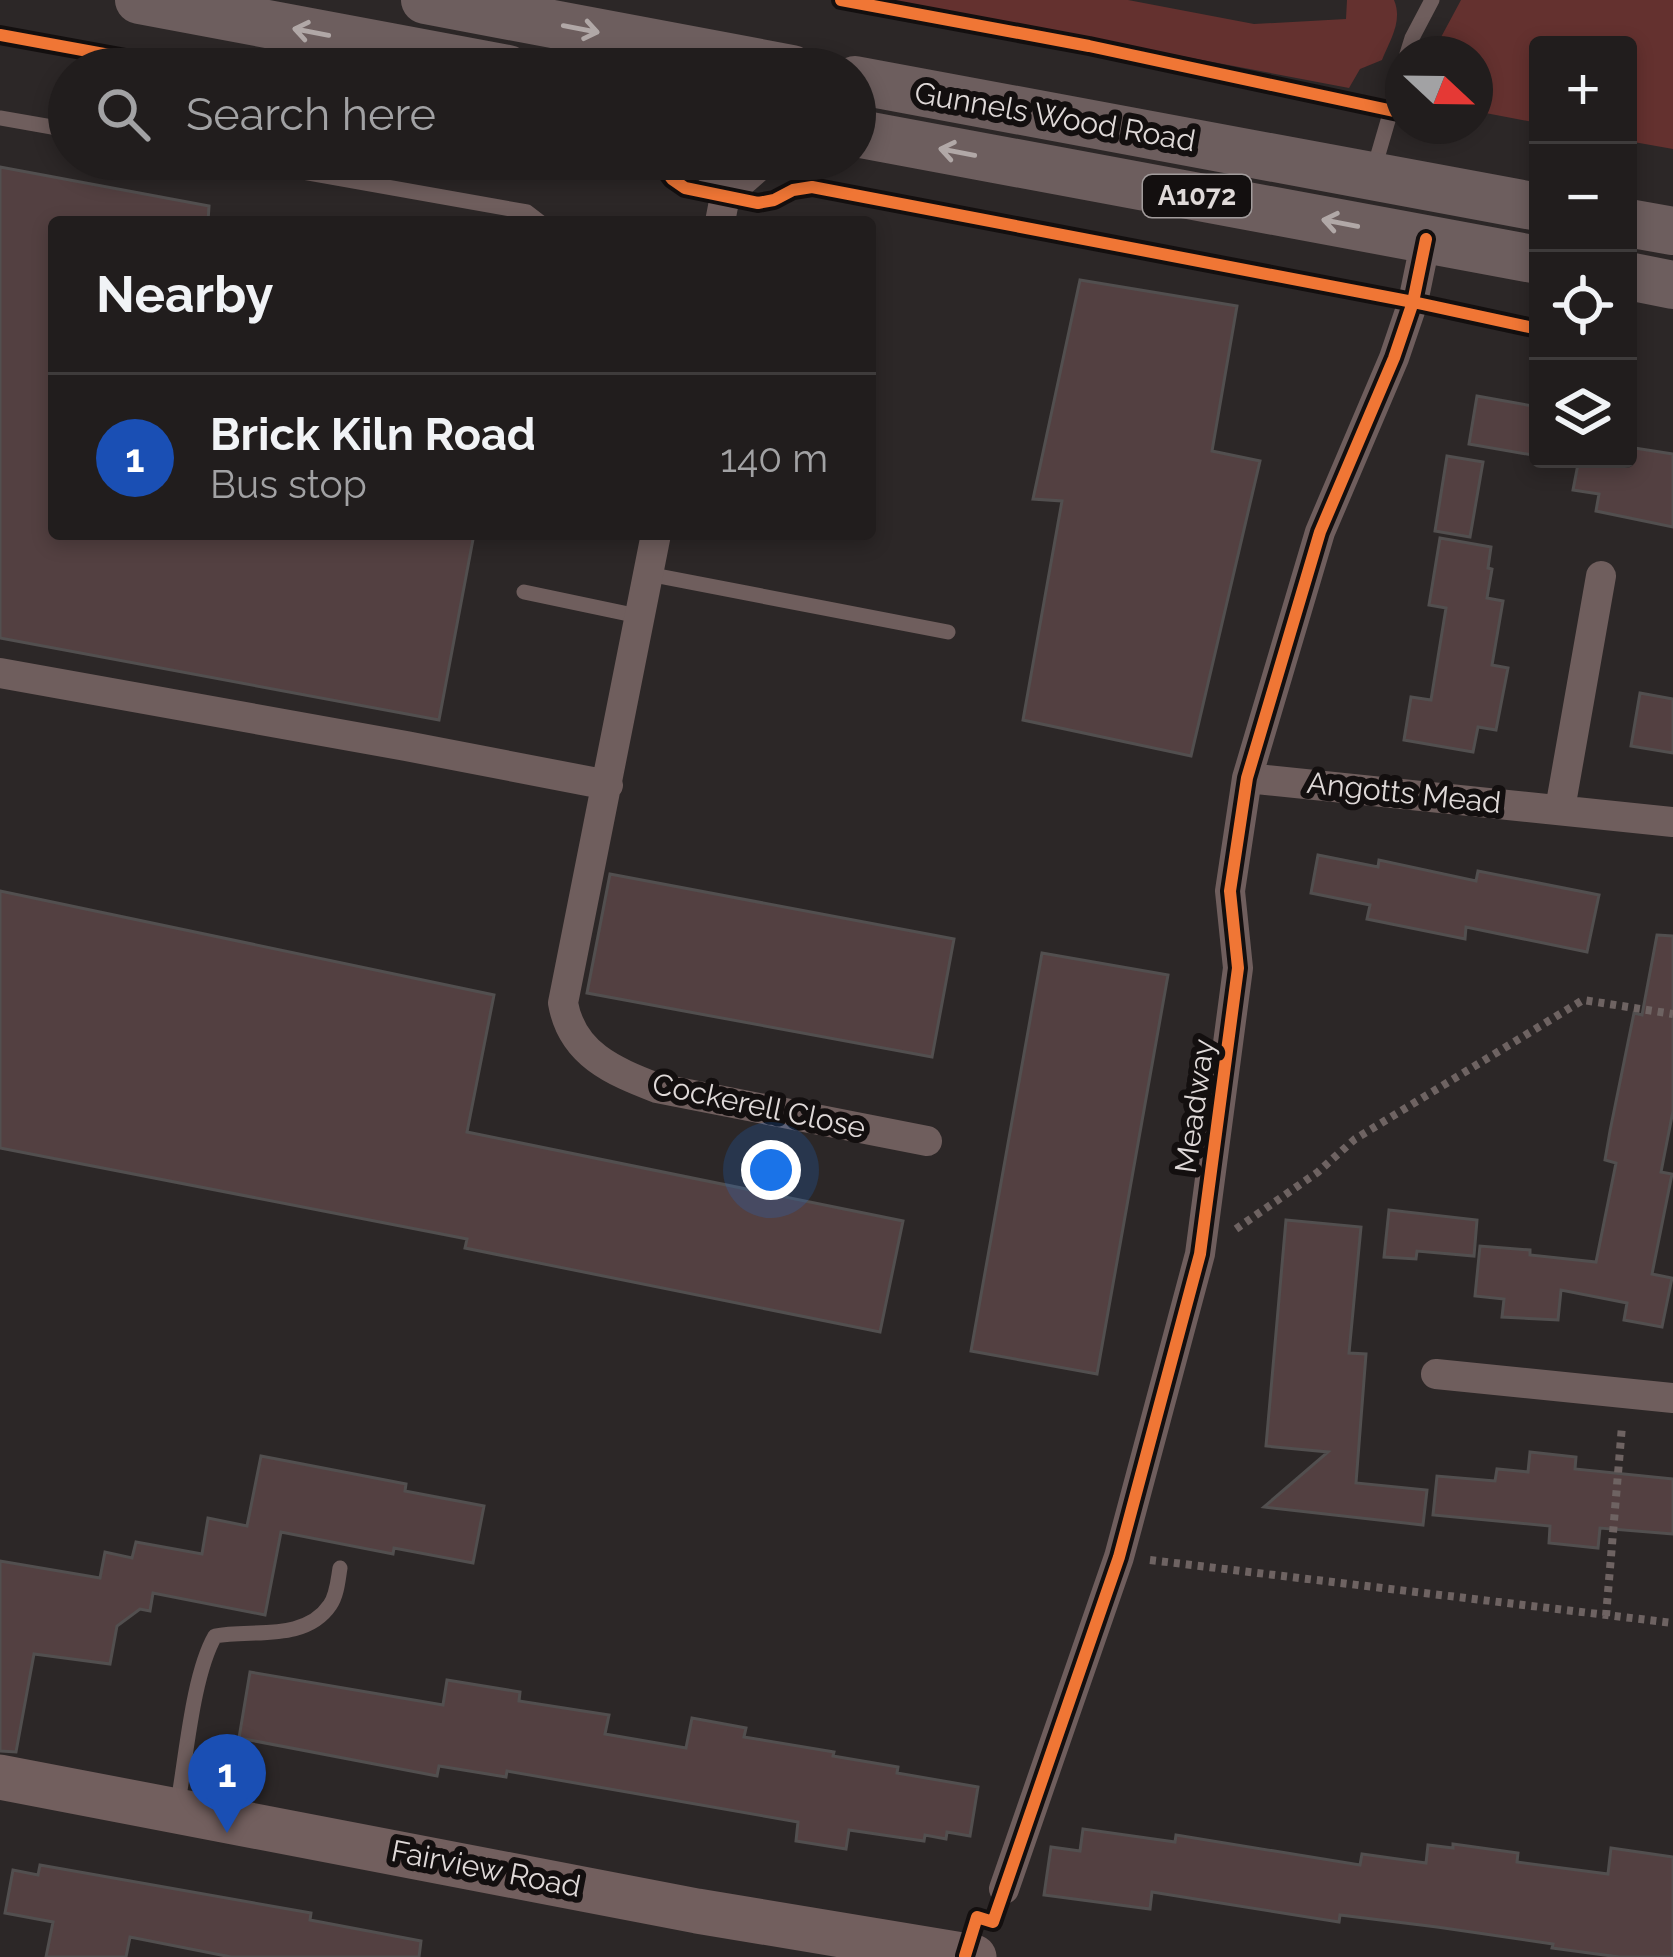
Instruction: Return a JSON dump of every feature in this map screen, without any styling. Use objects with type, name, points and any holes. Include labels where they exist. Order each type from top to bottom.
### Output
[{"type":"main road","points":[[139,0],[396,48]]},
{"type":"main road","points":[[425,0],[680,48]]},
{"type":"main road","name":"Gunnels Wood Road","points":[[876,84],[1529,205]]},
{"type":"main road","name":"Gunnels Wood Road","points":[[876,137],[1529,258]]},
{"type":"main road","points":[[1637,225],[1673,231]]},
{"type":"main road","points":[[1637,278],[1673,285]]},
{"type":"street","points":[[712,180],[723,209],[749,180]]},
{"type":"street","name":"Meadway","points":[[1004,1889],[1119,1557],[1200,1254],[1238,968],[1230,891],[1247,778],[1320,532],[1394,358],[1413,302],[1426,239]]},
{"type":"street","name":"Cockerell Close","points":[[655,540],[563,1004],[567,1023],[596,1058],[657,1088],[927,1141]]},
{"type":"street","points":[[1560,809],[1601,576]]},
{"type":"street","points":[[0,673],[608,785]]},
{"type":"street","name":"Angotts Mead","points":[[1247,778],[1673,822]]},
{"type":"street","points":[[1436,1374],[1673,1398]]},
{"type":"street","name":"Fairview Road","points":[[0,1777],[945,1955]]},
{"type":"lane","points":[[1413,36],[1432,0]]},
{"type":"lane","points":[[0,118],[48,126]]},
{"type":"lane","points":[[1372,175],[1385,131]]},
{"type":"lane","points":[[348,180],[532,216]]},
{"type":"lane","points":[[647,574],[948,632]]},
{"type":"lane","points":[[524,592],[638,616]]},
{"type":"lane","points":[[177,1809],[201,1672],[215,1636],[301,1627],[330,1605],[340,1568]]},
{"type":"path","points":[[1200,1254],[1318,1172],[1355,1138],[1583,1000],[1673,1015]]},
{"type":"path","points":[[1606,1616],[1624,1393]]},
{"type":"path","points":[[1119,1557],[1673,1623]]},
{"type":"shaded area","points":[[886,0],[1128,0],[1254,24],[1346,19],[1347,0],[1394,0],[1394,30],[1392,36],[1385,36],[1382,60],[1360,69],[1349,88]]},
{"type":"shaded area","points":[[1461,0],[1673,0],[1673,149],[1637,143],[1637,36],[1529,36],[1529,121],[1493,114],[1493,36],[1442,36]]},
{"type":"building","points":[[0,167],[48,176],[48,180],[209,206],[208,216],[48,216],[48,540],[473,540],[439,720],[0,638]]},
{"type":"building","points":[[1080,280],[1237,306],[1212,451],[1260,461],[1191,756],[1023,720],[1062,501],[1033,499]]},
{"type":"building","points":[[1477,396],[1529,405],[1529,454],[1469,444]]},
{"type":"building","points":[[1637,448],[1673,454],[1673,527],[1596,511],[1599,494],[1573,490],[1577,468],[1637,468]]},
{"type":"building","points":[[1447,456],[1483,462],[1470,537],[1435,531]]},
{"type":"building","points":[[1440,538],[1491,547],[1487,598],[1503,601],[1492,665],[1508,668],[1496,730],[1478,727],[1473,752],[1404,740],[1411,697],[1431,700],[1446,608],[1429,605]]},
{"type":"building","points":[[1640,693],[1673,699],[1673,753],[1631,746]]},
{"type":"building","points":[[1318,855],[1378,867],[1379,860],[1476,881],[1478,871],[1599,895],[1587,952],[1466,927],[1465,939],[1367,919],[1370,905],[1311,893]]},
{"type":"building","points":[[610,874],[954,939],[932,1057],[587,993]]},
{"type":"building","points":[[0,891],[494,995],[467,1132],[903,1221],[880,1332],[465,1248],[467,1239],[0,1148]]},
{"type":"building","points":[[1657,935],[1673,936],[1673,1111],[1661,1172],[1672,1174],[1652,1274],[1672,1278],[1662,1327],[1624,1320],[1627,1303],[1561,1290],[1558,1320],[1502,1317],[1504,1299],[1475,1296],[1480,1246],[1596,1262],[1616,1163],[1605,1160],[1610,1131],[1634,1013],[1642,1015]]},
{"type":"building","points":[[1042,953],[1168,975],[1097,1374],[971,1351]]},
{"type":"building","points":[[1389,1210],[1477,1220],[1474,1256],[1417,1251],[1416,1259],[1384,1257]]},
{"type":"building","points":[[1286,1220],[1361,1227],[1349,1353],[1366,1354],[1356,1483],[1427,1490],[1423,1525],[1264,1507],[1328,1452],[1266,1446]]},
{"type":"building","points":[[1530,1452],[1576,1457],[1575,1469],[1673,1479],[1673,1534],[1600,1528],[1598,1548],[1549,1543],[1550,1526],[1433,1515],[1437,1476],[1495,1481],[1497,1469],[1528,1472]]},
{"type":"building","points":[[261,1456],[406,1484],[405,1491],[484,1506],[473,1563],[394,1548],[393,1554],[281,1532],[265,1615],[153,1593],[150,1611],[140,1609],[117,1626],[110,1664],[34,1654],[16,1752],[0,1751],[0,1561],[100,1578],[105,1552],[132,1558],[136,1542],[202,1554],[208,1518],[247,1526]]},
{"type":"building","points":[[250,1672],[443,1705],[447,1680],[520,1692],[519,1701],[609,1715],[605,1734],[686,1748],[692,1718],[746,1728],[744,1737],[834,1752],[833,1756],[898,1767],[897,1773],[978,1787],[970,1836],[947,1832],[946,1839],[925,1835],[924,1841],[849,1830],[846,1849],[796,1841],[798,1822],[507,1771],[506,1777],[439,1766],[437,1776],[239,1738]]},
{"type":"building","points":[[1083,1829],[1175,1842],[1176,1835],[1360,1865],[1362,1854],[1426,1863],[1428,1845],[1453,1848],[1453,1844],[1518,1853],[1517,1862],[1608,1874],[1611,1848],[1673,1857],[1673,1957],[1619,1957],[1437,1927],[1340,1915],[1339,1922],[1152,1892],[1150,1909],[1044,1895],[1051,1847],[1080,1851]]},
{"type":"building","points":[[40,1865],[311,1913],[310,1920],[421,1941],[419,1957],[231,1957],[130,1937],[126,1957],[46,1957],[53,1922],[5,1913],[13,1870],[38,1875]]},
{"type":"cycle path","points":[[841,0],[1089,46],[1385,109]]},
{"type":"cycle path","points":[[0,35],[71,48]]},
{"type":"cycle path","points":[[673,180],[685,188],[758,203],[812,187],[1529,327]]},
{"type":"cycle path","points":[[965,1956],[977,1917],[993,1922],[1119,1557],[1200,1254],[1238,968],[1230,891],[1247,778],[1320,532],[1394,358],[1413,302],[1426,239]]},
{"type":"place","name":"Brick Kiln Road","points":[[227,1833]]}]
